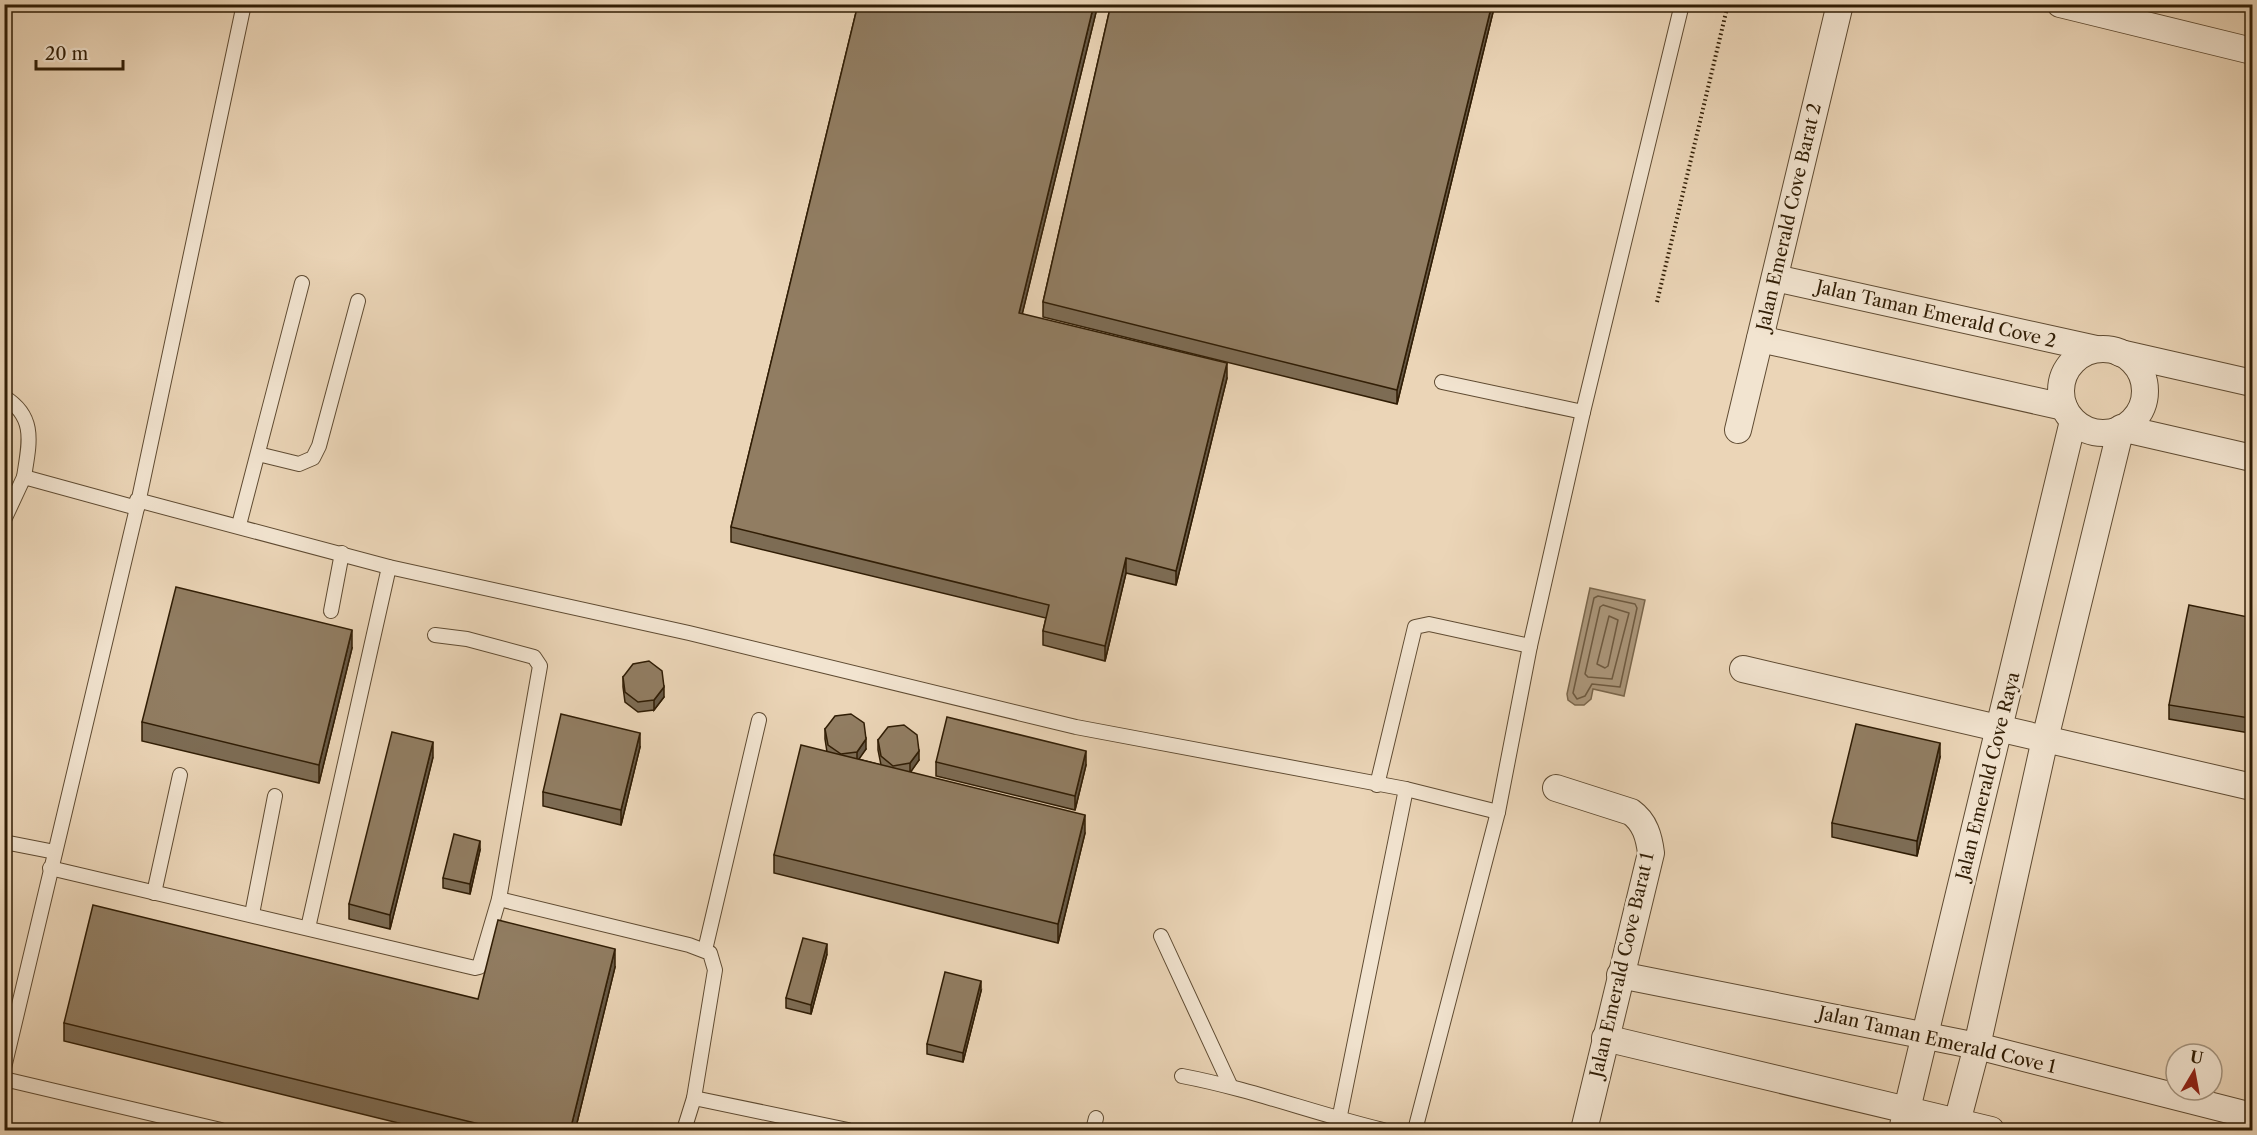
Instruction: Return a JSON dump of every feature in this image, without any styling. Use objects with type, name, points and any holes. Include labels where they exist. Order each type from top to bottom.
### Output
[{"type":"street","name":"Jalan Emerald Cove Barat 2","points":[[1738,430],[1840,4]]},
{"type":"street","points":[[2060,4],[2253,51]]},
{"type":"street","name":"Jalan Taman Emerald Cove 2","points":[[1775,278],[2253,383]]},
{"type":"street","points":[[1760,339],[2068,414],[2088,430],[2105,433],[2121,428],[2139,412],[2145,390],[2138,368],[2108,351]]},
{"type":"street","name":"Jalan Taman Emerald Cove 2","points":[[2068,414],[2061,394],[2066,370],[2079,357],[2108,351]]},
{"type":"street","name":"Jalan Emerald Cove Raya","points":[[1904,1120],[2000,729],[2068,414]]},
{"type":"street","points":[[2121,428],[2253,458]]},
{"type":"street","points":[[1955,1126],[1977,1046],[2045,739],[2121,428]]},
{"type":"street","points":[[1743,669],[2253,787]]},
{"type":"street","name":"Jalan Emerald Cove Barat 1","points":[[1556,788],[1630,812],[1638,817],[1649,838],[1651,853],[1584,1131]]},
{"type":"street","name":"Jalan Taman Emerald Cove 1","points":[[1620,975],[1977,1046],[2253,1116]]},
{"type":"street","points":[[1605,1038],[1904,1120],[1991,1131]]},
{"type":"lane","points":[[4,1068],[137,504],[244,4]]},
{"type":"lane","points":[[1415,1131],[1498,812],[1530,646],[1682,4]]},
{"type":"lane","points":[[239,525],[303,283]]},
{"type":"lane","points":[[258,454],[299,464],[313,458],[319,446],[358,301]]},
{"type":"lane","points":[[1442,382],[1584,412]]},
{"type":"lane","points":[[4,397],[19,405],[27,420],[28,448],[24,477],[4,520]]},
{"type":"lane","points":[[24,477],[239,525],[389,567],[689,633],[1076,728],[1406,789],[1498,812]]},
{"type":"lane","points":[[331,611],[342,553]]},
{"type":"lane","points":[[308,928],[389,567]]},
{"type":"lane","points":[[1377,785],[1415,627],[1429,624],[1530,646]]},
{"type":"lane","points":[[50,868],[475,968],[481,965],[499,899],[540,663],[534,657],[467,639],[435,635]]},
{"type":"lane","points":[[705,950],[759,720]]},
{"type":"lane","points":[[154,893],[180,775]]},
{"type":"lane","points":[[1339,1120],[1406,789]]},
{"type":"lane","points":[[252,914],[275,796]]},
{"type":"lane","points":[[4,842],[55,852]]},
{"type":"lane","points":[[499,899],[705,950],[714,959],[715,970],[694,1098],[684,1131]]},
{"type":"lane","points":[[1161,936],[1230,1085]]},
{"type":"lane","points":[[1182,1076],[1230,1085],[1360,1128],[1383,1131]]},
{"type":"lane","points":[[4,1079],[221,1131]]},
{"type":"lane","points":[[694,1098],[848,1131]]},
{"type":"path","points":[[1657,302],[1728,4]]},
{"type":"water","points":[[1590,588],[1645,600],[1624,696],[1593,689],[1591,699],[1584,705],[1575,705],[1568,700],[1567,694]]},
{"type":"building","points":[[858,4],[1094,4],[1019,313],[1227,363],[1176,571],[1126,558],[1105,646],[1043,631],[1049,605],[731,527]]},
{"type":"building","points":[[1111,4],[1492,4],[1397,390],[1043,302]]},
{"type":"building","points":[[176,587],[352,630],[319,765],[142,722]]},
{"type":"building","points":[[2189,605],[2253,618],[2253,702],[2249,718],[2169,705]]},
{"type":"building","points":[[649,661],[662,671],[664,687],[654,700],[638,702],[625,692],[623,677],[633,664]]},
{"type":"building","points":[[561,714],[640,733],[621,810],[543,792]]},
{"type":"building","points":[[851,714],[864,723],[866,739],[857,752],[841,754],[828,745],[825,729],[835,716]]},
{"type":"building","points":[[947,717],[1086,751],[1075,796],[936,762]]},
{"type":"building","points":[[1856,724],[1940,743],[1917,841],[1832,823]]},
{"type":"building","points":[[904,725],[917,735],[919,751],[910,763],[893,766],[881,756],[878,740],[888,727]]},
{"type":"building","points":[[392,732],[433,742],[390,915],[349,904]]},
{"type":"building","points":[[801,745],[1085,815],[1058,924],[774,855]]},
{"type":"building","points":[[454,834],[480,841],[470,884],[443,878]]},
{"type":"building","points":[[93,905],[478,999],[498,920],[615,949],[570,1131],[508,1131],[64,1023]]},
{"type":"building","points":[[803,938],[827,944],[811,1005],[786,998]]},
{"type":"building","points":[[945,972],[981,981],[963,1053],[927,1044]]}]
